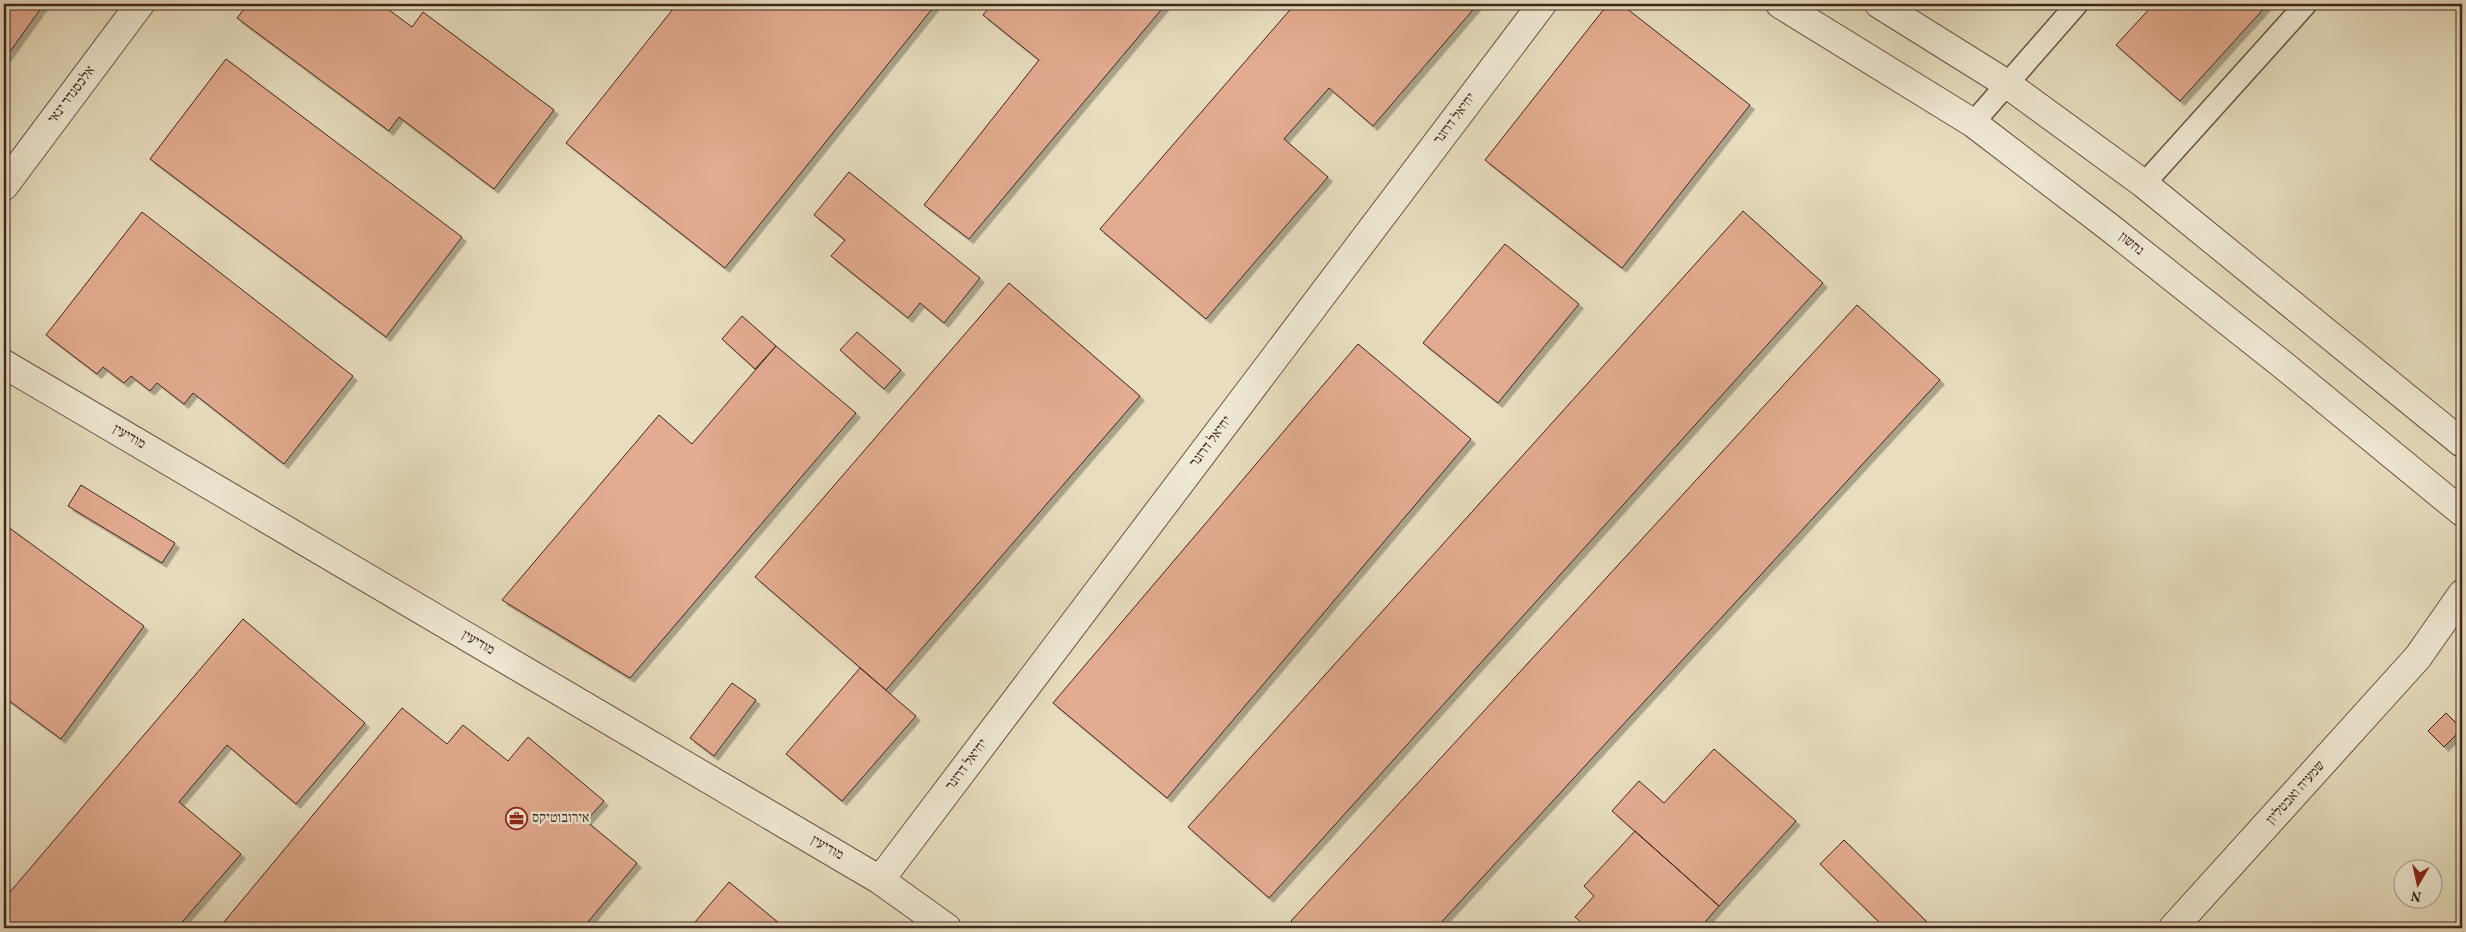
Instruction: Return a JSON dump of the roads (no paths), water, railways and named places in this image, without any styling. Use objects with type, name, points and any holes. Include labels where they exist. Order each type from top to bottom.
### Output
[{"type":"street","name":"אלכסנדר ינאי","points":[[4,186],[140,4]]},
{"type":"street","name":"יחיאל דרזנר","points":[[880,880],[1542,4]]},
{"type":"street","name":"נחשון","points":[[1780,4],[1973,123],[2117,232],[2462,512]]},
{"type":"street","points":[[1879,4],[2007,84],[2144,184],[2462,443]]},
{"type":"street","name":"מודיעין","points":[[4,364],[880,880],[947,928]]},
{"type":"street","name":"שמעיה ואבטליון","points":[[2173,928],[2418,658],[2462,594]]},
{"type":"street","name":"שמעיה ואבטליון","points":[[2418,658],[2462,629]]},
{"type":"lane","points":[[1973,123],[2077,4]]},
{"type":"lane","points":[[2144,184],[2306,4]]},
{"type":"place","name":"אירובוטיקס","points":[[516,818]]}]
